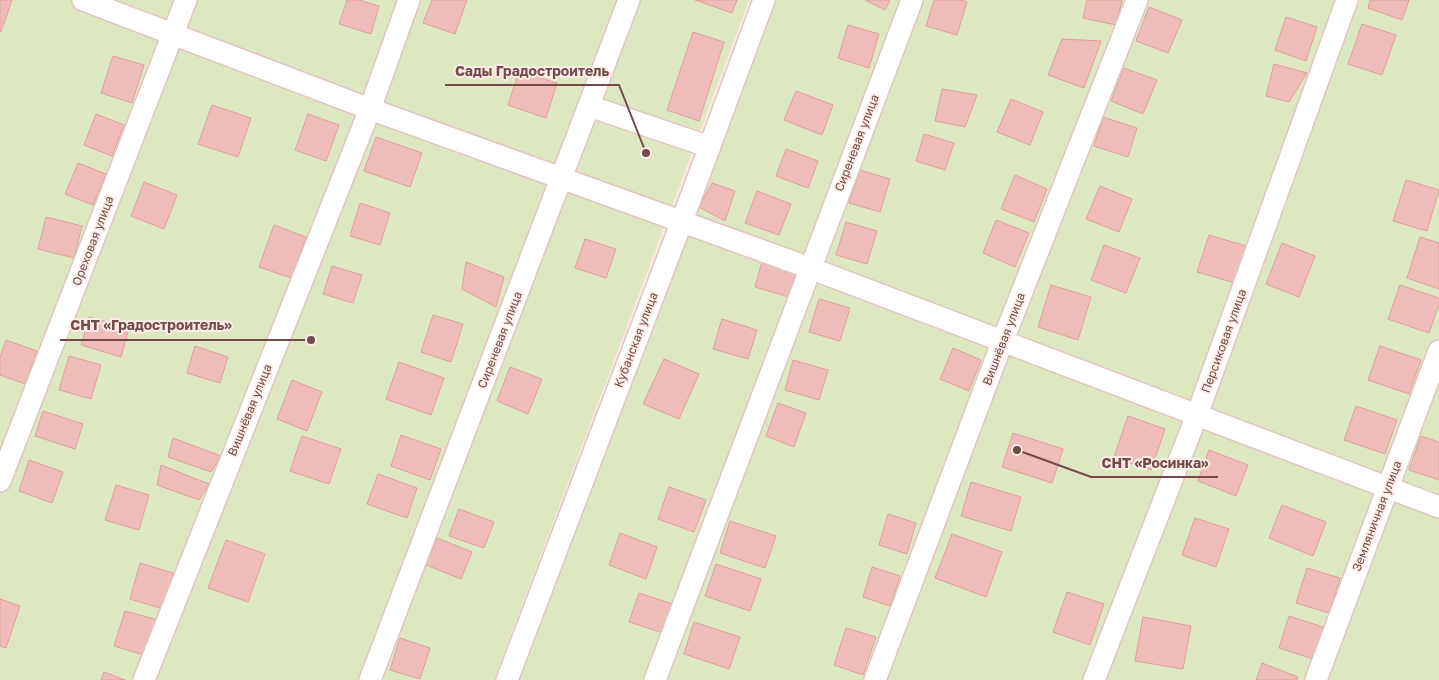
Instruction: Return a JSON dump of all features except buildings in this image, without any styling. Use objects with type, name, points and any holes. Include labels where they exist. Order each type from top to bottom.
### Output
[{"type":"street","points":[[83,0],[370,109],[562,177],[1003,340],[1439,507]]},
{"type":"street","name":"Ореховая улица","points":[[0,481],[186,0]]},
{"type":"street","name":"Вишнёвая улица","points":[[144,680],[370,109],[409,0]]},
{"type":"street","name":"Сиреневая улица","points":[[370,680],[629,0]]},
{"type":"street","name":"Кубанская улица","points":[[507,680],[764,0]]},
{"type":"street","name":"Сиреневая улица","points":[[655,680],[912,0]]},
{"type":"street","name":"Вишнёвая улица","points":[[875,680],[1003,340],[1137,0]]},
{"type":"street","name":"Персиковая улица","points":[[1094,680],[1197,414],[1347,0]]},
{"type":"street","points":[[589,106],[710,147]]},
{"type":"street","name":"Земляничная улица","points":[[1316,680],[1439,352]]},
{"type":"green space","points":[[0,0],[749,0],[494,680],[0,680]]},
{"type":"green space","points":[[764,0],[1439,0],[1439,680],[507,680]]},
{"type":"place","name":"Сады Градостроитель","points":[[646,153]]},
{"type":"place","name":"СНТ «Градостроитель»","points":[[311,340]]},
{"type":"place","name":"СНТ «Росинка»","points":[[1017,450]]}]
